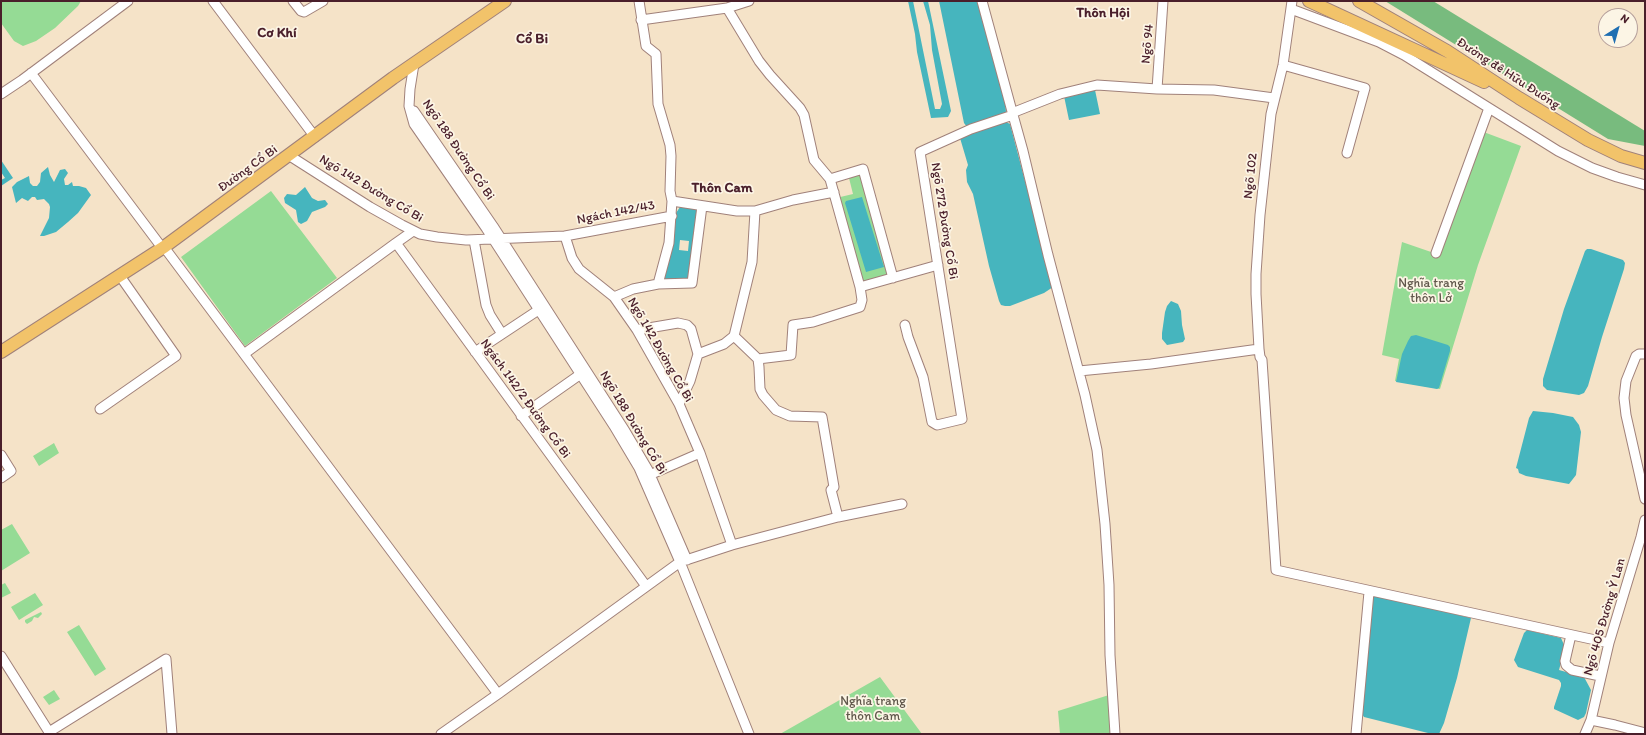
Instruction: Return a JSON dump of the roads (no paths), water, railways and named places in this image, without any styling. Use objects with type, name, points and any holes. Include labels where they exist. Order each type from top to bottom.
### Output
[{"type":"main road","name":"Đường Cổ Bi","points":[[1,352],[164,248],[414,64],[505,1]]},
{"type":"main road","points":[[1309,1],[1519,98]]},
{"type":"main road","name":"Đường đê Hữu Đuống","points":[[1360,1],[1447,51],[1519,98],[1588,140],[1621,156],[1645,163]]},
{"type":"street","points":[[1,94],[31,74],[128,1]]},
{"type":"street","points":[[212,1],[315,137]]},
{"type":"street","points":[[293,1],[301,11],[304,12],[323,1]]},
{"type":"street","points":[[639,1],[646,46],[656,54],[658,104],[670,146],[671,156],[670,191],[672,216],[669,243],[658,284]]},
{"type":"street","points":[[641,20],[727,8],[749,1]]},
{"type":"street","points":[[982,1],[1012,114],[1024,151],[1048,255],[1079,371],[1097,450],[1105,524],[1115,734]]},
{"type":"street","name":"Ngõ 94","points":[[1157,89],[1163,1]]},
{"type":"street","points":[[1292,5],[1379,42],[1431,72],[1558,151],[1592,168],[1616,177],[1645,184]]},
{"type":"street","name":"Ngõ 102","points":[[1292,5],[1283,65],[1271,114],[1257,254],[1256,294],[1259,353],[1262,360],[1276,570],[1369,592]]},
{"type":"street","points":[[727,8],[770,75],[800,108],[804,115],[814,160],[830,179],[860,287],[862,300],[860,307],[813,322],[793,325],[791,355],[758,360]]},
{"type":"street","name":"Ngõ 188 Đường Cổ Bi","points":[[414,64],[411,81],[410,115],[420,135],[497,239],[583,372],[625,431],[647,476],[683,561],[749,734]]},
{"type":"street","points":[[1283,65],[1365,88],[1347,153]]},
{"type":"street","points":[[31,74],[244,354],[498,694]]},
{"type":"street","points":[[1012,114],[1060,94],[1097,85],[1157,89],[1214,90],[1274,98]]},
{"type":"street","points":[[1436,253],[1488,108]]},
{"type":"street","name":"Ngõ 272 Đường Cổ Bi","points":[[905,326],[923,377],[932,422],[936,425],[962,420],[920,152],[971,129],[1012,114]]},
{"type":"street","name":"Ngõ 142 Đường Cổ Bi","points":[[290,156],[370,207],[413,231],[437,237],[474,240],[565,236],[572,258],[579,269],[614,297],[637,330],[678,404],[700,453],[732,545]]},
{"type":"street","points":[[830,179],[863,170],[893,278]]},
{"type":"street","points":[[672,201],[737,211],[755,211],[793,200],[834,192]]},
{"type":"street","points":[[614,297],[632,289],[658,284],[692,283],[702,206]]},
{"type":"street","points":[[698,354],[724,344],[734,336],[752,262],[755,211]]},
{"type":"street","name":"Ngách 142/43","points":[[565,236],[672,216]]},
{"type":"street","points":[[244,354],[413,231]]},
{"type":"street","points":[[474,240],[486,305],[490,315],[502,334]]},
{"type":"street","name":"Ngách 142/2 Đường Cổ Bi","points":[[396,244],[646,586]]},
{"type":"street","points":[[860,287],[938,266]]},
{"type":"street","points":[[100,409],[176,356],[120,276]]},
{"type":"street","points":[[475,352],[541,308]]},
{"type":"street","points":[[637,330],[678,323],[687,325],[691,329],[698,354],[690,381],[678,404]]},
{"type":"street","points":[[734,336],[758,360],[760,389],[763,395],[776,410],[790,416],[822,417],[834,487],[831,490],[838,517]]},
{"type":"street","points":[[1079,371],[1259,353]]},
{"type":"street","points":[[1645,354],[1639,354],[1636,356],[1626,381],[1624,398],[1626,415],[1645,499]]},
{"type":"street","points":[[521,416],[583,372]]},
{"type":"street","points":[[647,476],[700,453]]},
{"type":"street","points":[[1,455],[12,472],[1,478]]},
{"type":"street","points":[[441,734],[683,561],[732,545],[838,517],[902,504]]},
{"type":"street","name":"Ngõ 405 Đường Ỷ Lan","points":[[1585,734],[1591,720],[1608,643],[1640,542],[1645,520]]},
{"type":"street","points":[[1356,734],[1369,592],[1608,643]]},
{"type":"street","points":[[1571,635],[1565,662],[1566,665],[1572,670],[1600,676]]},
{"type":"street","points":[[1,657],[48,733],[166,659],[172,734]]},
{"type":"street","points":[[1591,720],[1645,733]]},
{"type":"street","points":[[445,734],[452,726]]},
{"type":"water","points":[[908,1],[913,1],[935,109],[940,109],[942,104],[932,50],[930,25],[923,1],[928,1],[951,111],[948,117],[931,118]]},
{"type":"water","points":[[939,1],[977,1],[1005,93],[1006,113],[967,127],[964,123]]},
{"type":"water","points":[[1095,90],[1100,114],[1069,120],[1064,96]]},
{"type":"water","points":[[1006,122],[1010,124],[1053,287],[1044,293],[1010,306],[1001,305],[999,301],[989,266],[973,194],[967,182],[966,170],[968,165],[960,138],[966,134]]},
{"type":"water","points":[[1,160],[13,178],[1,186],[1,180],[5,178],[1,172]]},
{"type":"water","points":[[48,167],[54,182],[60,170],[65,169],[68,173],[64,179],[65,185],[72,182],[73,186],[86,188],[91,195],[78,213],[56,232],[40,236],[49,218],[49,204],[44,199],[37,200],[35,197],[32,197],[28,201],[22,198],[16,203],[12,187],[17,182],[29,176],[30,183],[33,186],[37,186],[40,182],[41,173]]},
{"type":"water","points":[[305,187],[312,198],[318,201],[325,200],[328,204],[325,207],[312,212],[307,221],[301,224],[298,222],[296,210],[285,203],[284,198],[287,194],[296,195]]},
{"type":"water","points":[[862,197],[884,267],[866,272],[845,203],[846,201]]},
{"type":"water","points":[[680,207],[696,209],[697,211],[689,277],[687,281],[665,280],[674,241],[676,213]],"holes":[[[680,240],[689,241],[688,251],[679,250]]]},
{"type":"water","points":[[1587,249],[1623,260],[1625,263],[1588,386],[1584,393],[1579,395],[1547,390],[1543,386],[1543,379],[1564,309],[1585,251]]},
{"type":"water","points":[[1171,301],[1178,304],[1181,311],[1185,339],[1183,342],[1167,345],[1162,339],[1162,333],[1165,312]]},
{"type":"water","points":[[1416,335],[1448,345],[1450,347],[1439,388],[1437,389],[1396,382],[1402,354],[1411,336]]},
{"type":"water","points":[[1533,411],[1573,417],[1579,425],[1581,432],[1576,475],[1569,484],[1526,476],[1519,473],[1518,469],[1516,468],[1529,418]]},
{"type":"water","points":[[1371,594],[1471,618],[1457,678],[1444,723],[1439,734],[1432,734],[1364,717],[1362,714]]},
{"type":"water","points":[[1527,630],[1561,638],[1565,647],[1559,670],[1584,677],[1591,690],[1584,717],[1578,720],[1554,709],[1561,686],[1559,680],[1518,667],[1514,660],[1524,633]]},
{"type":"district","name":"Thôn Hội","points":[[1103,13]]},
{"type":"district","name":"Cơ Khí","points":[[277,33]]},
{"type":"district","name":"Cổ Bi","points":[[532,39]]},
{"type":"district","name":"Thôn Cam","points":[[722,188]]},
{"type":"park label","name":"Nghĩa trang thôn Lở","points":[[1431,292]]},
{"type":"park label","name":"Nghĩa trang thôn Cam","points":[[873,710]]}]
